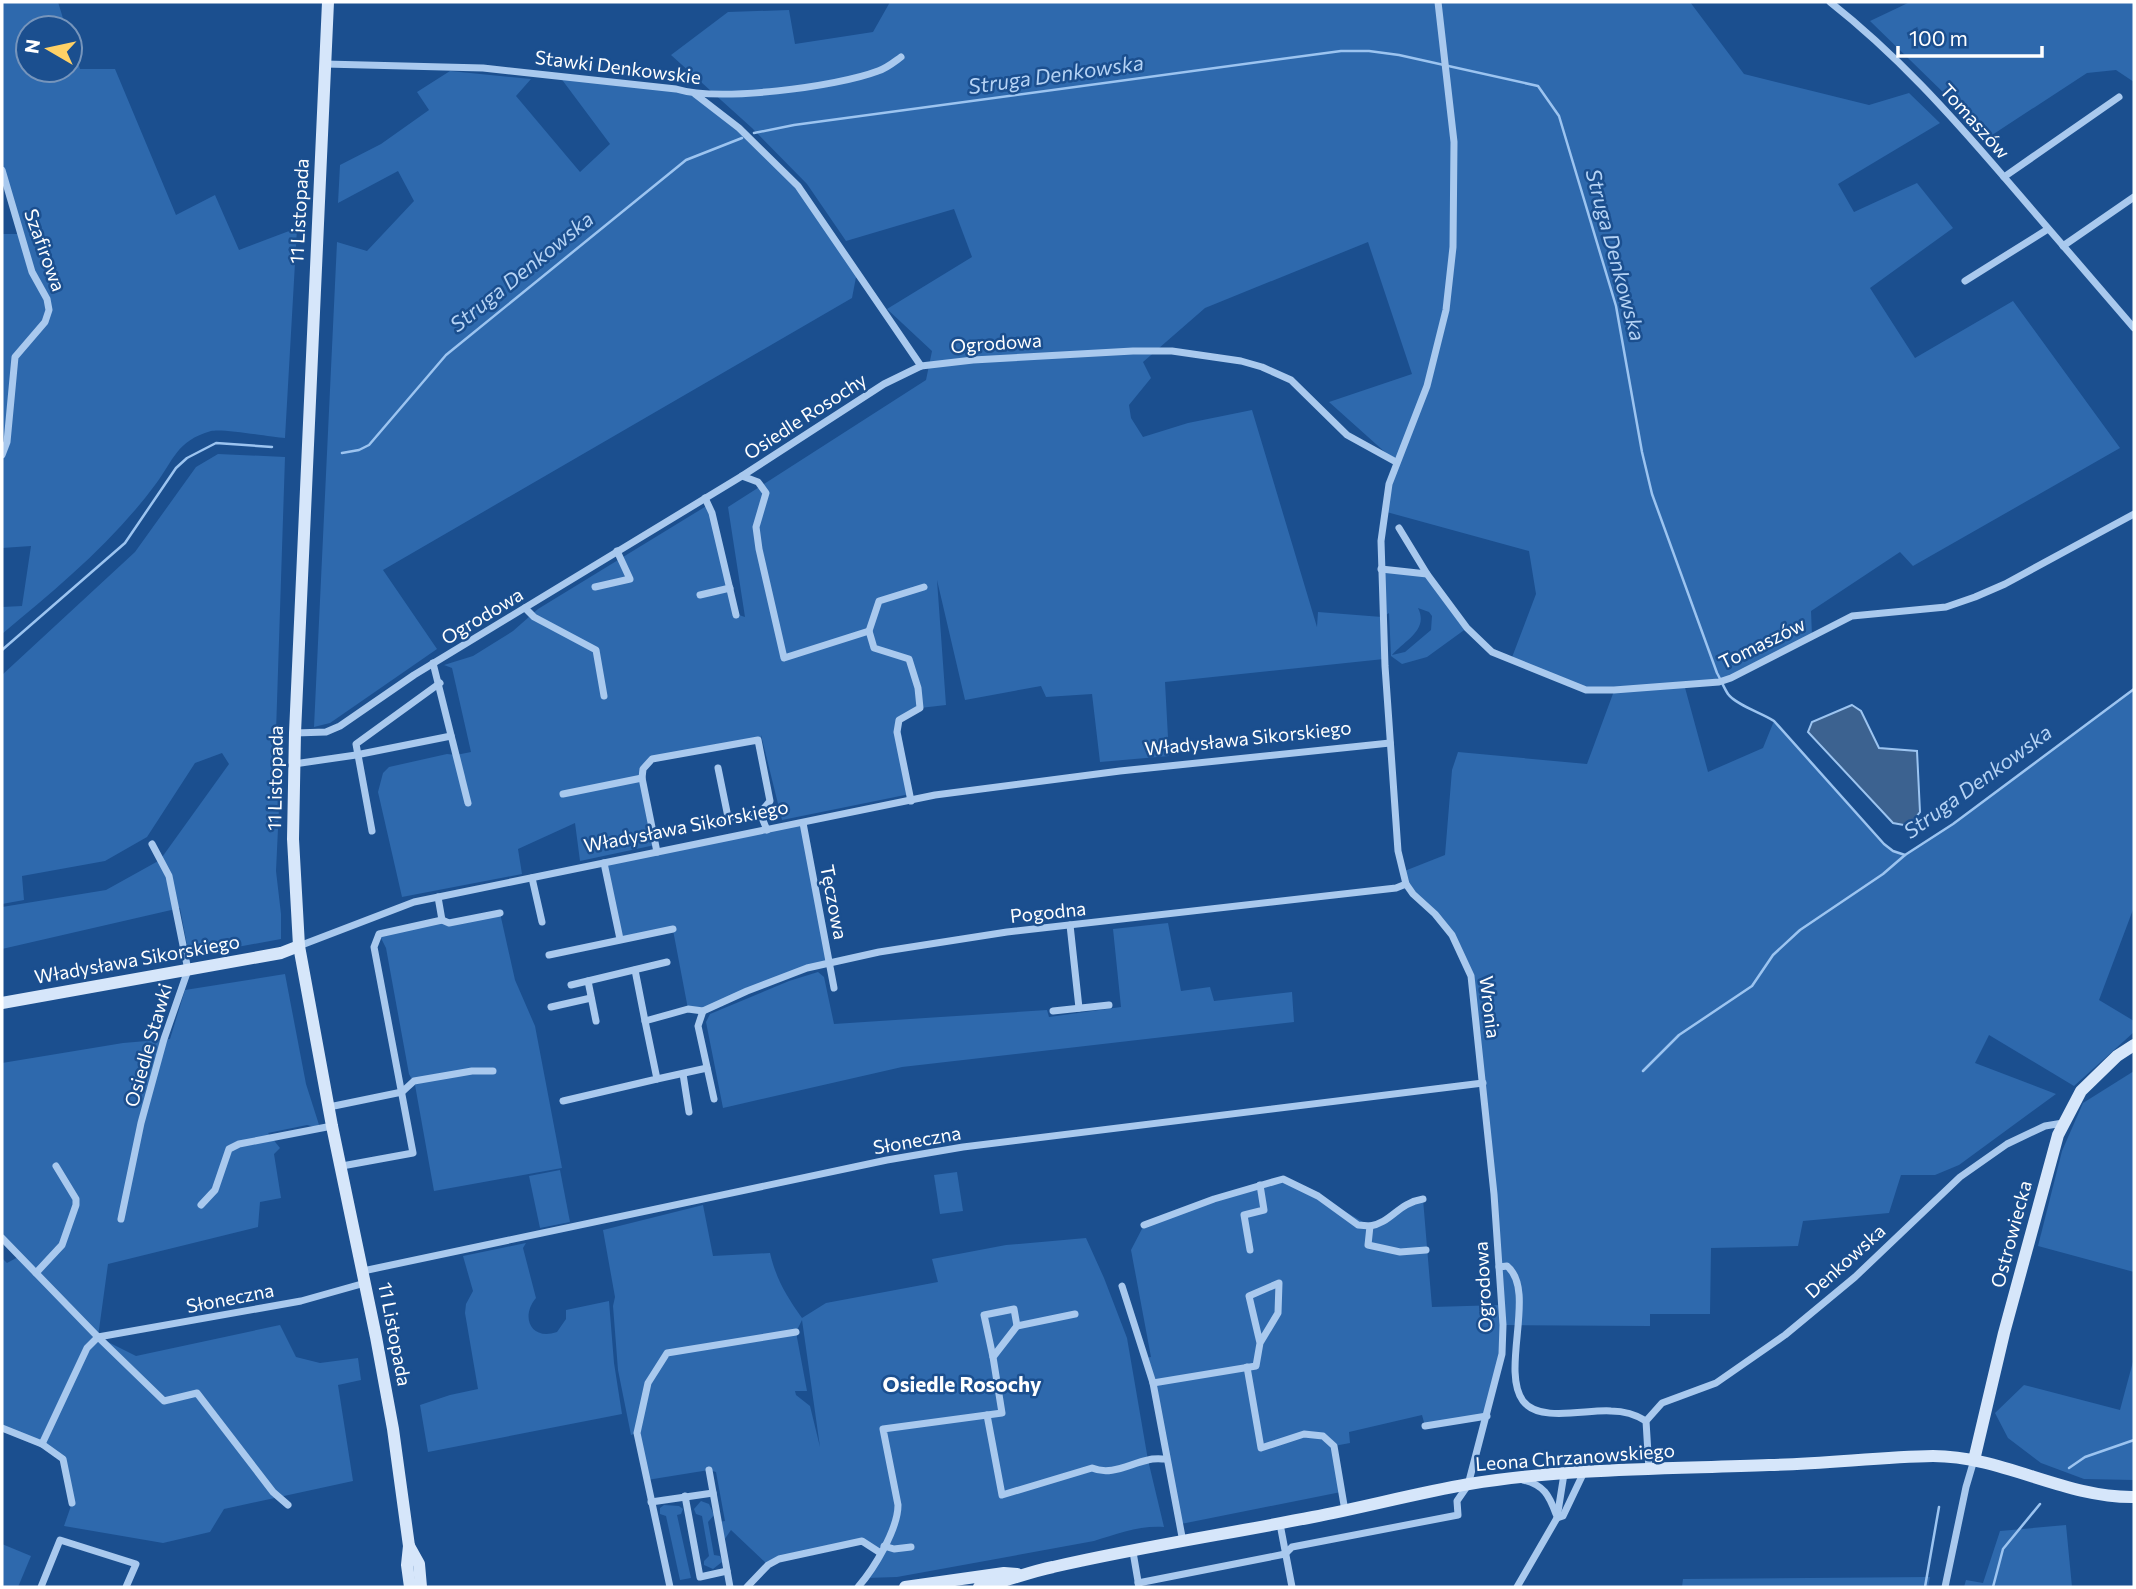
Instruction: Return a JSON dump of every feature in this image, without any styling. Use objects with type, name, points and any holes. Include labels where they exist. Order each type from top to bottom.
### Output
[{"type":"street","name":"11 Listopada","points":[[328,2],[295,733],[293,839],[299,946],[393,1429],[409,1546],[407,1565],[410,1587]]},
{"type":"street","points":[[1390,743],[1381,569],[1383,511],[1396,462],[1427,386],[1446,310],[1453,247],[1454,142],[1438,2]]},
{"type":"street","name":"Tomaszów","points":[[1830,2],[1906,67],[2134,328]]},
{"type":"street","name":"Stawki Denkowskie","points":[[325,64],[483,68],[676,89],[694,94],[772,91],[843,80],[879,71],[901,57]]},
{"type":"street","points":[[694,94],[739,128],[798,187],[921,366]]},
{"type":"street","name":"Tomaszów","points":[[2004,177],[2119,97]]},
{"type":"street","name":"Szafirowa","points":[[2,170],[32,272],[47,299],[49,310],[45,323],[15,357],[7,442],[2,455]]},
{"type":"street","points":[[2063,246],[2134,197]]},
{"type":"street","points":[[1965,281],[2048,229]]},
{"type":"street","name":"Ogrodowa","points":[[921,366],[958,361],[1133,351],[1172,351],[1241,361],[1291,380],[1347,435],[1396,462]]},
{"type":"street","name":"Osiedle Rosochy","points":[[741,476],[884,384],[921,366]]},
{"type":"street","name":"Ogrodowa","points":[[295,733],[326,732],[340,726],[433,663],[741,476]]},
{"type":"street","name":"Osiedle Rosochy","points":[[741,476],[758,482],[766,493],[756,527],[784,659],[869,631]]},
{"type":"street","points":[[705,498],[712,513],[736,615]]},
{"type":"street","name":"Tomaszów","points":[[1399,528],[1427,574],[1467,628],[1492,652],[1586,690],[1614,690],[1718,682],[1731,678],[1852,616],[1946,607],[2004,584],[2134,514]]},
{"type":"street","points":[[595,587],[630,579],[617,551]]},
{"type":"street","points":[[1381,569],[1427,574]]},
{"type":"street","points":[[911,801],[897,733],[899,720],[920,708],[918,688],[909,659],[874,648],[869,631],[879,601],[924,587]]},
{"type":"street","points":[[700,595],[730,588]]},
{"type":"street","points":[[525,608],[534,617],[596,650],[604,696]]},
{"type":"street","points":[[433,663],[468,803]]},
{"type":"street","points":[[372,831],[356,755],[357,742],[440,683]]},
{"type":"street","points":[[294,764],[452,736]]},
{"type":"street","points":[[657,852],[642,778],[643,769],[652,759],[758,740],[770,801],[760,813]]},
{"type":"street","name":"Władysława Sikorskiego","points":[[2,1003],[281,953],[414,902],[935,795],[1120,771],[1390,743]]},
{"type":"street","name":"Wronia","points":[[1390,743],[1402,872],[1413,894],[1435,914],[1452,935],[1469,968],[1483,1083]]},
{"type":"street","points":[[718,768],[728,817]]},
{"type":"street","points":[[563,794],[642,778]]},
{"type":"street","points":[[702,824],[754,811],[760,813]]},
{"type":"street","points":[[760,813],[766,830]]},
{"type":"street","name":"Tęczowa","points":[[803,823],[834,988]]},
{"type":"street","name":"Osiedle Stawki","points":[[121,1219],[141,1123],[164,1039],[188,970],[169,876],[152,844]]},
{"type":"street","points":[[604,863],[620,939]]},
{"type":"street","points":[[533,877],[542,922]]},
{"type":"street","name":"Pogodna","points":[[703,1011],[747,991],[830,962],[970,937],[1406,884]]},
{"type":"street","points":[[438,897],[442,920]]},
{"type":"street","points":[[342,1166],[414,1153],[374,947],[379,934],[442,920],[449,923],[500,913]]},
{"type":"street","points":[[1070,925],[1079,1008]]},
{"type":"street","points":[[549,955],[673,929]]},
{"type":"street","points":[[571,985],[667,962]]},
{"type":"street","points":[[635,970],[657,1079]]},
{"type":"street","points":[[588,981],[596,1021]]},
{"type":"street","points":[[551,1007],[591,998]]},
{"type":"street","points":[[1052,1011],[1109,1005]]},
{"type":"street","points":[[645,1021],[688,1009],[703,1011],[698,1026],[713,1099]]},
{"type":"street","name":"Ostrowiecka","points":[[1974,1460],[2004,1333],[2063,1124],[2081,1091],[2117,1056],[2134,1045]]},
{"type":"street","points":[[564,1101],[707,1068]]},
{"type":"street","points":[[329,1107],[402,1092],[414,1081],[472,1071],[493,1071]]},
{"type":"street","points":[[683,1074],[689,1112]]},
{"type":"street","name":"Ogrodowa","points":[[1285,1554],[1292,1547],[1458,1515],[1457,1500],[1468,1485],[1502,1354],[1499,1266],[1483,1083]]},
{"type":"street","name":"Słoneczna","points":[[98,1337],[301,1301],[364,1277],[874,1163],[950,1149],[1483,1083]]},
{"type":"street","name":"Denkowska","points":[[1647,1421],[1662,1403],[1716,1383],[1785,1335],[1855,1276],[1959,1177],[2007,1144],[2045,1126],[2063,1124]]},
{"type":"street","points":[[201,1205],[215,1190],[229,1149],[239,1144],[332,1126]]},
{"type":"street","points":[[36,1273],[62,1245],[76,1205],[76,1199],[56,1166]]},
{"type":"street","points":[[1144,1225],[1283,1179],[1318,1196],[1358,1225],[1370,1226],[1386,1220],[1409,1201],[1423,1199]]},
{"type":"street","points":[[1250,1250],[1244,1215],[1264,1210],[1260,1185]]},
{"type":"street","points":[[1370,1226],[1368,1245],[1400,1252],[1426,1250]]},
{"type":"street","points":[[2,1238],[164,1401],[197,1393],[266,1483],[288,1505]]},
{"type":"street","points":[[1499,1266],[1507,1266],[1515,1277],[1519,1321],[1514,1375],[1523,1401],[1530,1408],[1551,1413],[1610,1410],[1633,1413],[1647,1421],[1649,1470]]},
{"type":"street","points":[[1153,1383],[1256,1366],[1260,1343],[1278,1313],[1279,1283],[1249,1296],[1260,1343]]},
{"type":"street","points":[[1122,1286],[1153,1383],[1183,1542]]},
{"type":"street","points":[[858,1587],[894,1528],[898,1505],[883,1429],[1002,1413],[984,1315],[1014,1309],[1017,1326]]},
{"type":"street","points":[[993,1357],[1017,1326],[1075,1314]]},
{"type":"street","points":[[670,1587],[637,1433],[648,1383],[667,1353],[796,1332]]},
{"type":"street","points":[[42,1444],[87,1348],[98,1337]]},
{"type":"street","points":[[1247,1367],[1261,1448],[1304,1434],[1323,1436],[1334,1446],[1345,1511]]},
{"type":"street","points":[[987,1415],[1002,1495],[1091,1468],[1102,1472],[1148,1460],[1166,1459]]},
{"type":"street","points":[[1424,1426],[1487,1416]]},
{"type":"street","points":[[2,1428],[42,1444],[63,1459],[72,1503]]},
{"type":"street","name":"Leona Chrzanowskiego","points":[[979,1587],[1133,1552],[1468,1485],[1584,1472],[1915,1457],[1974,1460],[2087,1493],[2134,1497]]},
{"type":"street","points":[[1945,1587],[1974,1460]]},
{"type":"street","points":[[709,1470],[730,1587]]},
{"type":"street","points":[[1557,1518],[1563,1516],[1584,1472]]},
{"type":"street","points":[[1517,1587],[1557,1518],[1564,1474]]},
{"type":"street","points":[[1518,1479],[1534,1482],[1546,1492],[1557,1518]]},
{"type":"street","points":[[651,1502],[713,1493]]},
{"type":"street","points":[[685,1496],[700,1577],[727,1571]]},
{"type":"street","points":[[1280,1524],[1292,1587]]},
{"type":"street","points":[[41,1587],[60,1540],[136,1564],[126,1587]]},
{"type":"street","points":[[747,1587],[768,1565],[779,1559],[862,1541],[882,1549],[911,1547]]},
{"type":"street","name":"11 Listopada","points":[[409,1546],[419,1564],[421,1587]]},
{"type":"street","points":[[1133,1552],[1139,1585],[1285,1554]]},
{"type":"street","name":"Leona Chrzanowskiego","points":[[905,1587],[1004,1573],[1022,1579]]},
{"type":"street","points":[[865,1578],[865,1587]]},
{"type":"shaded area","points":[[2,2],[58,2],[62,14],[14,14],[14,84],[84,84],[84,69],[115,69],[176,215],[215,195],[239,250],[297,228],[285,438],[217,430],[190,440],[177,452],[155,485],[102,546],[2,634],[2,607],[22,606],[31,546],[2,548],[2,234],[21,234],[2,170]]},
{"type":"shaded area","points":[[890,2],[1690,2],[1744,74],[1869,105],[1909,93],[1940,123],[1838,184],[1854,212],[1917,183],[1953,228],[1870,288],[1915,358],[2013,301],[2120,448],[1913,566],[1900,552],[1811,611],[1812,636],[1731,678],[1684,684],[1708,772],[1763,748],[1774,721],[1884,844],[1905,855],[1953,824],[2134,689],[2134,907],[2099,1000],[2134,1021],[2134,1032],[2074,1086],[1989,1035],[1975,1063],[2056,1094],[1959,1165],[1935,1175],[1901,1175],[1889,1213],[1803,1221],[1798,1246],[1711,1248],[1710,1314],[1650,1314],[1650,1326],[1503,1325],[1502,1354],[1487,1416],[1425,1426],[1422,1415],[1349,1432],[1350,1443],[1334,1446],[1341,1492],[1181,1524],[1145,1358],[1151,1357],[1131,1250],[1144,1225],[1283,1179],[1370,1226],[1423,1199],[1432,1307],[1501,1305],[1471,976],[1458,945],[1413,894],[1402,872],[1445,855],[1452,770],[1458,752],[1587,764],[1614,691],[1586,690],[1511,660],[1536,594],[1529,551],[1383,511],[1396,462],[1329,402],[1412,374],[1368,242],[1205,308],[1143,362],[1151,378],[1129,405],[1131,418],[1143,437],[1188,423],[1252,410],[1317,627],[1318,612],[1382,617],[1381,569],[1427,574],[1467,628],[1427,657],[1402,664],[1391,656],[1389,613],[1383,617],[1384,659],[1165,682],[1169,756],[1100,762],[1092,694],[1046,697],[1041,686],[965,700],[937,580],[946,705],[920,708],[899,720],[910,794],[782,820],[761,735],[761,749],[757,740],[652,759],[644,769],[655,845],[580,861],[575,823],[518,849],[522,874],[402,897],[378,792],[383,773],[389,767],[447,754],[471,752],[452,668],[444,665],[473,656],[513,631],[538,609],[708,505],[736,614],[745,617],[728,507],[926,380],[932,351],[887,309],[972,257],[954,209],[846,241],[807,184],[752,128],[671,55],[728,12],[789,10],[795,44],[873,32]],"holes":[[[1418,608],[1432,616],[1431,630],[1405,652],[1392,655],[1418,629],[1421,616]]]},
{"type":"shaded area","points":[[1910,2],[2134,2],[2134,82],[2116,70],[2087,73],[1989,137],[1870,21]]},
{"type":"shaded area","points":[[450,71],[531,79],[516,96],[580,172],[610,144],[560,77],[694,94],[739,128],[798,186],[857,272],[852,298],[383,570],[437,649],[330,723],[314,727],[337,242],[367,251],[414,201],[398,171],[338,203],[340,165],[381,144],[429,110],[417,92]]},
{"type":"shaded area","points":[[218,454],[285,457],[275,763],[281,765],[276,871],[281,939],[189,956],[180,908],[2,949],[2,907],[106,890],[160,860],[229,764],[222,753],[195,763],[147,837],[105,861],[22,876],[24,900],[2,904],[2,675],[135,552],[196,467]]},
{"type":"shaded area","points":[[1852,705],[1861,711],[1879,748],[1917,751],[1920,812],[1909,826],[1893,823],[1808,732],[1812,722]]},
{"type":"shaded area","points":[[803,823],[830,962],[707,1007],[688,1009],[673,930],[620,939],[604,863]]},
{"type":"shaded area","points":[[500,913],[515,980],[535,1026],[562,1168],[434,1191],[386,948],[379,934],[442,920],[450,923]]},
{"type":"shaded area","points":[[1168,923],[1181,991],[1210,987],[1214,1001],[1292,992],[1294,1022],[902,1067],[723,1108],[706,1022],[710,1014],[789,981],[818,972],[824,977],[834,1024],[1047,1010],[1049,1017],[1121,1007],[1113,929]]},
{"type":"shaded area","points":[[285,974],[306,1084],[320,1128],[307,1125],[268,1133],[280,1148],[274,1154],[281,1198],[260,1202],[258,1227],[108,1264],[98,1337],[136,1356],[280,1325],[296,1357],[320,1363],[358,1358],[361,1380],[338,1385],[353,1481],[224,1509],[210,1532],[163,1543],[64,1526],[72,1503],[63,1459],[42,1444],[2,1428],[2,1258],[7,1263],[20,1256],[2,1238],[2,1063],[123,1043],[170,1039],[185,990]]},
{"type":"shaded area","points":[[2134,1071],[2134,1272],[2038,1246],[2062,1151],[2083,1103]]},
{"type":"shaded area","points":[[560,1170],[570,1222],[540,1228],[529,1176]]},
{"type":"shaded area","points":[[957,1172],[963,1211],[940,1214],[934,1175]]},
{"type":"shaded area","points":[[703,1205],[713,1256],[770,1253],[775,1271],[802,1318],[826,1303],[938,1282],[932,1259],[1006,1245],[1086,1238],[1127,1338],[1148,1460],[1164,1527],[1138,1529],[1094,1541],[897,1577],[865,1578],[879,1552],[862,1541],[768,1565],[731,1530],[722,1543],[718,1522],[725,1521],[716,1472],[709,1470],[647,1480],[636,1433],[631,1435],[618,1370],[613,1306],[615,1297],[603,1230]],"holes":[[[802,1320],[820,1447],[810,1406],[796,1395],[795,1391],[807,1391],[796,1332]]]},
{"type":"shaded area","points":[[526,1243],[523,1248],[536,1298],[531,1305],[529,1319],[535,1330],[548,1334],[557,1332],[566,1319],[566,1310],[609,1301],[614,1363],[622,1414],[428,1452],[420,1405],[478,1389],[465,1313],[466,1304],[473,1291],[463,1256]]},
{"type":"shaded area","points":[[2134,1358],[2134,1480],[2084,1479],[2041,1463],[2008,1438],[1995,1413],[2024,1385],[2120,1410]]},
{"type":"shaded area","points":[[701,1501],[709,1504],[714,1515],[708,1522],[714,1555],[720,1556],[722,1562],[713,1569],[704,1565],[709,1556],[702,1516],[696,1514],[694,1509]]},
{"type":"shaded area","points":[[664,1505],[679,1506],[683,1509],[681,1514],[677,1515],[691,1578],[680,1580],[666,1516],[660,1514],[660,1508]]},
{"type":"shaded area","points":[[2066,1525],[2072,1587],[1964,1587],[1966,1580],[1983,1583],[2000,1531]]},
{"type":"shaded area","points":[[2,1544],[31,1556],[18,1587],[2,1587]]},
{"type":"shaded area","points":[[1930,1577],[1928,1587],[1682,1587],[1683,1579]]},
{"type":"waterway","name":"Struga Denkowska","points":[[754,133],[794,125],[1341,51],[1399,55],[1538,86],[1559,116],[1616,306],[1652,494],[1717,673],[1732,698],[1774,721],[1884,844],[1905,855],[1953,824],[2134,689]]},
{"type":"waterway","name":"Struga Denkowska","points":[[342,453],[369,445],[446,355],[686,160],[742,138]]},
{"type":"waterway","name":"Struga Denkowska","points":[[2,650],[125,543],[176,468],[187,458],[216,443],[272,447]]},
{"type":"waterway","points":[[1643,1071],[1679,1035],[1752,986],[1773,955],[1800,930],[1883,874],[1905,855]]},
{"type":"waterway","points":[[2069,1468],[2085,1457],[2134,1440]]},
{"type":"waterway","points":[[1993,1587],[2003,1549],[2040,1504]]},
{"type":"waterway","points":[[1925,1587],[1939,1507]]},
{"type":"district","name":"Osiedle Rosochy","points":[[962,1385]]}]
